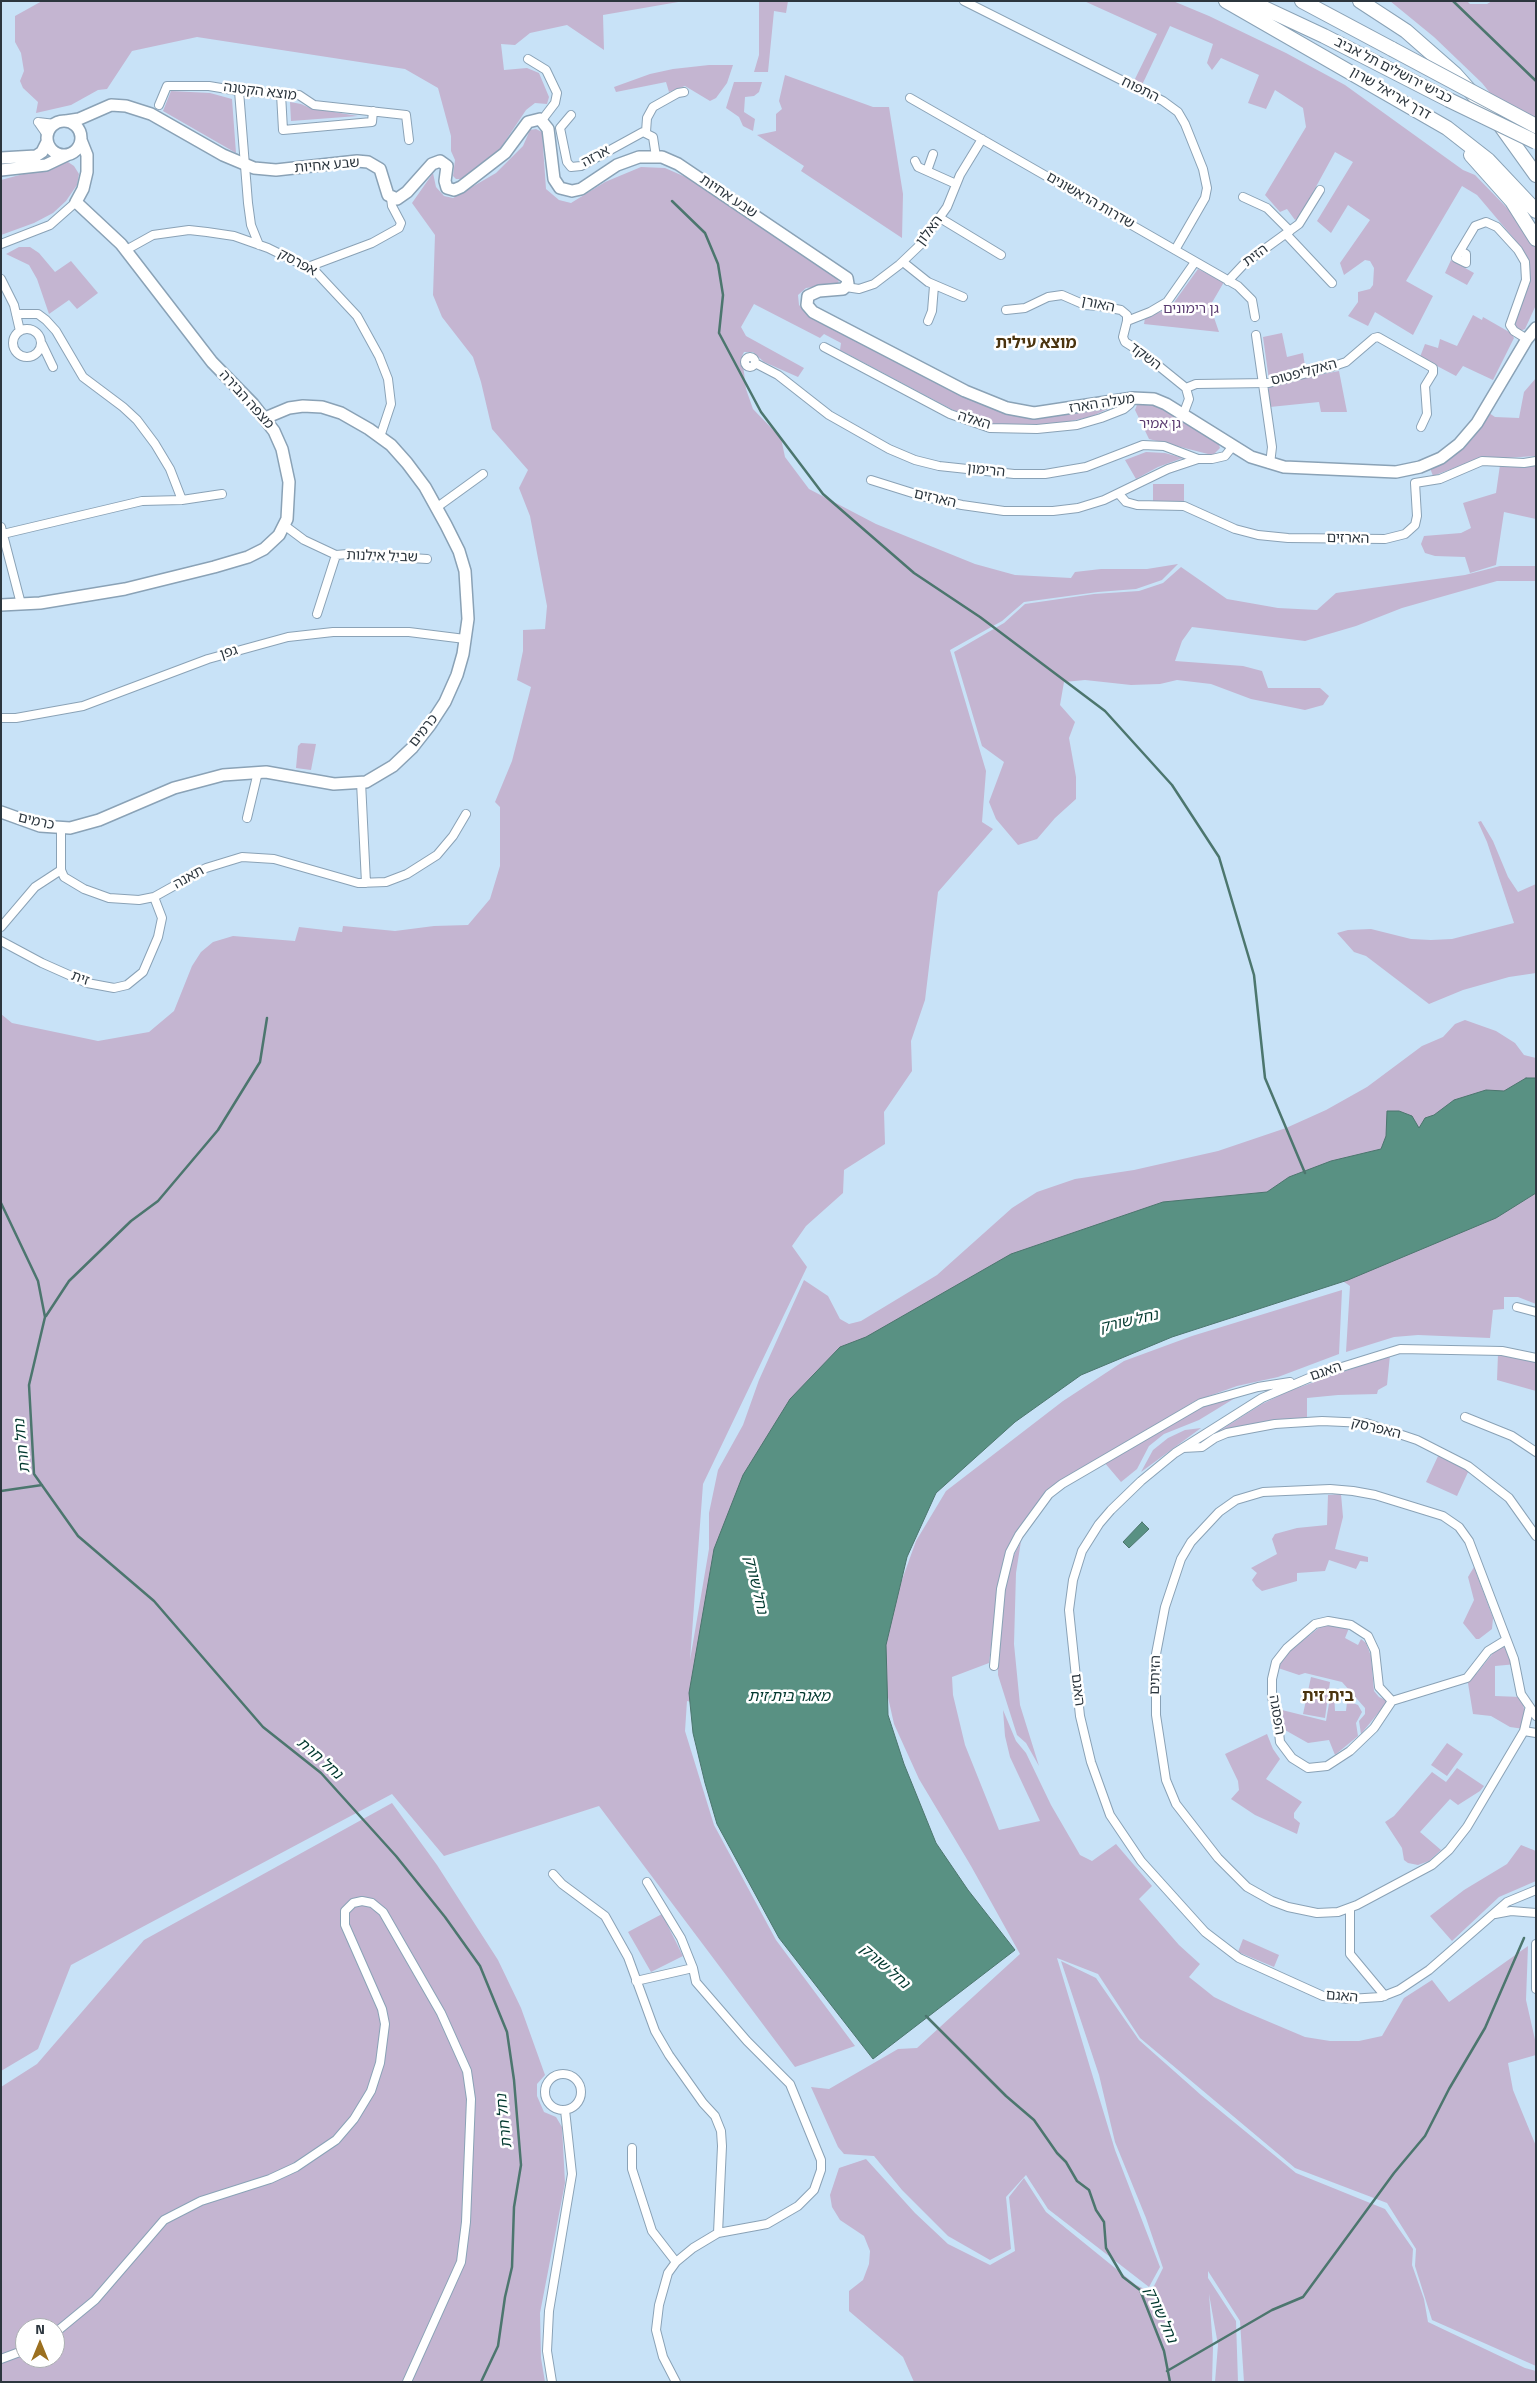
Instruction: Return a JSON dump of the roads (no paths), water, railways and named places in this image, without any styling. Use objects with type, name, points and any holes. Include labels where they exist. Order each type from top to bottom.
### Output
[{"type":"highway","name":"דרך אריאל שרון","points":[[1226,1],[1447,128],[1494,165],[1536,211]]},
{"type":"highway","name":"כביש ירושלים תל אביב","points":[[1249,1],[1324,36],[1536,142]]},
{"type":"highway","name":"כביש ירושלים תל אביב","points":[[1302,1],[1536,126]]},
{"type":"highway","points":[[1360,1],[1406,31],[1455,74],[1498,122],[1536,175]]},
{"type":"highway","points":[[1447,128],[1512,201],[1536,239]]},
{"type":"main road","name":"שבע אחיות","points":[[61,122],[79,119],[99,109],[116,104],[138,109],[245,166],[276,170],[368,162],[380,169],[385,190],[391,198]]},
{"type":"main road","points":[[2,170],[41,166],[69,155],[80,146],[88,120],[99,109]]},
{"type":"main road","points":[[391,198],[400,197],[432,164],[440,161],[447,166],[445,181],[447,188],[454,190],[461,187],[505,153],[528,122],[535,119],[542,120]]},
{"type":"main road","name":"שבע אחיות","points":[[542,120],[549,131],[554,179],[558,186],[564,190],[581,189],[617,165],[632,158],[656,156],[670,160],[839,271],[847,278],[848,284],[846,287]]},
{"type":"main road","points":[[5,156],[39,154],[47,138],[61,122],[75,124],[87,154],[87,172],[83,189],[76,202]]},
{"type":"main road","points":[[47,138],[54,152],[81,155],[87,172]]},
{"type":"main road","name":"מצפה הבירה","points":[[1,605],[21,604],[125,589],[223,565],[248,557],[264,548],[279,535],[287,519],[289,501],[286,464],[274,431],[265,418],[212,362],[126,250],[113,235],[76,202]]},
{"type":"main road","name":"מעלה הארז","points":[[846,287],[840,290],[819,291],[810,294],[806,299],[807,305],[818,315],[936,377],[1000,406],[1018,412],[1040,413],[1131,398],[1154,399],[1251,457],[1270,464],[1299,468],[1390,472],[1408,470],[1430,463],[1450,452],[1468,434],[1518,353],[1531,338],[1536,328]]},
{"type":"main road","name":"כרמים","points":[[1,812],[40,826],[61,828],[82,826],[167,791],[201,779],[223,775],[258,772],[334,784],[361,782],[379,775],[393,766],[412,748],[430,725],[445,702],[457,675],[468,619],[465,571],[459,551],[425,487],[391,444],[341,413],[322,407],[303,406],[289,408],[265,418]]},
{"type":"street","name":"התפוח","points":[[964,1],[1163,101],[1178,112],[1185,124],[1203,169],[1207,188],[1205,198],[1175,250]]},
{"type":"street","points":[[528,59],[543,66],[557,93],[555,103],[542,120]]},
{"type":"street","name":"מוצא הקטנה","points":[[159,105],[167,86],[209,86],[239,91],[299,94],[314,104],[406,115],[409,140]]},
{"type":"street","points":[[239,91],[252,225],[259,245]]},
{"type":"street","points":[[656,156],[655,140],[646,132],[647,118],[653,107],[678,93],[684,92]]},
{"type":"street","points":[[281,94],[284,130],[372,122],[373,111]]},
{"type":"street","name":"שדרות הראשונים","points":[[910,98],[1241,288],[1252,300],[1255,317]]},
{"type":"street","name":"ארזה","points":[[571,115],[562,123],[560,130],[567,162],[572,167],[581,166],[637,134],[646,132]]},
{"type":"street","name":"האלון","points":[[846,287],[859,289],[869,286],[903,262],[920,245],[950,203],[956,184],[982,139]]},
{"type":"street","points":[[927,171],[934,154]]},
{"type":"street","points":[[915,161],[918,166],[956,184]]},
{"type":"street","name":"הזית","points":[[1228,281],[1244,264],[1303,220],[1320,190]]},
{"type":"street","points":[[1243,197],[1267,208],[1332,283]]},
{"type":"street","points":[[308,267],[372,243],[399,228],[401,224],[392,206],[391,198]]},
{"type":"street","points":[[1,244],[50,225],[76,202]]},
{"type":"street","points":[[940,218],[1001,255]]},
{"type":"street","points":[[1460,251],[1475,226],[1486,222],[1497,227],[1518,250],[1525,262],[1526,280],[1510,325],[1514,331],[1531,338]]},
{"type":"street","name":"אפרסק","points":[[126,250],[153,235],[189,230],[234,236],[308,267],[329,284],[357,316],[379,356],[388,378],[391,404],[380,437]]},
{"type":"street","points":[[903,262],[934,286],[963,297]]},
{"type":"street","points":[[1127,321],[1150,312],[1167,302],[1195,262]]},
{"type":"street","points":[[1,279],[9,294],[20,331]]},
{"type":"street","points":[[928,321],[934,286]]},
{"type":"street","name":"האורן","points":[[1006,310],[1025,308],[1048,297],[1062,295],[1085,305],[1122,310],[1127,315],[1127,321]]},
{"type":"street","points":[[16,314],[38,314],[46,320],[56,331],[82,377],[123,407],[137,420],[155,444],[170,469],[182,500]]},
{"type":"street","name":"השקד","points":[[1127,321],[1123,337],[1125,342],[1144,354],[1186,388]]},
{"type":"street","points":[[42,344],[35,355],[21,356],[13,344],[16,334],[20,331],[29,329],[36,331],[53,367]]},
{"type":"street","points":[[1256,335],[1272,449],[1270,464]]},
{"type":"street","name":"האקליפטוס","points":[[1186,388],[1196,384],[1263,384],[1338,365],[1378,337],[1433,368],[1433,373],[1425,386],[1427,414],[1422,427]]},
{"type":"street","name":"האלה","points":[[824,347],[950,414],[990,428],[1037,429],[1077,425],[1124,409],[1130,404],[1131,398]]},
{"type":"street","name":"הרימון","points":[[755,363],[778,375],[834,418],[894,452],[932,464],[1014,474],[1054,474],[1086,467],[1136,446],[1150,444],[1171,447],[1198,458],[1222,457],[1233,446]]},
{"type":"street","points":[[1183,415],[1189,399],[1186,388]]},
{"type":"street","name":"הארזים","points":[[871,480],[935,500],[1004,511],[1066,510],[1119,494],[1168,469],[1198,458]]},
{"type":"street","name":"הארזים","points":[[1119,494],[1126,502],[1137,505],[1182,506],[1235,529],[1261,535],[1288,538],[1385,539],[1405,534],[1415,525],[1417,516],[1415,483],[1440,479],[1482,461],[1524,463],[1536,461]]},
{"type":"street","points":[[436,508],[483,474]]},
{"type":"street","points":[[21,604],[2,531],[142,501],[182,500],[222,494]]},
{"type":"street","name":"שביל אילנות","points":[[284,526],[304,540],[336,555],[348,554],[428,559]]},
{"type":"street","points":[[317,614],[336,555]]},
{"type":"street","name":"גפן","points":[[1,718],[16,718],[83,706],[208,659],[288,637],[333,632],[393,632],[465,639]]},
{"type":"street","points":[[247,818],[258,772]]},
{"type":"street","points":[[361,782],[366,883]]},
{"type":"street","name":"תאנה","points":[[61,870],[64,877],[84,889],[109,898],[139,900],[154,897],[206,868],[242,857],[274,859],[340,879],[366,883],[386,882],[426,863],[445,847],[466,814]]},
{"type":"street","points":[[1,927],[35,887],[61,870],[61,828]]},
{"type":"street","name":"זית","points":[[1,941],[42,963],[87,983],[114,988],[127,985],[144,972],[152,956],[162,918],[154,897]]},
{"type":"street","points":[[1517,1307],[1536,1312]]},
{"type":"street","name":"האגם","points":[[1536,1358],[1502,1351],[1405,1348],[1384,1352],[1296,1382],[1252,1403],[1183,1448],[1124,1496],[1099,1524],[1082,1551],[1073,1580],[1070,1626],[1076,1688],[1085,1738],[1103,1797],[1116,1825],[1141,1861],[1200,1927],[1227,1950],[1251,1965],[1322,1996],[1349,1999],[1385,1996],[1399,1990],[1422,1975],[1508,1901],[1536,1890]]},
{"type":"street","points":[[994,1666],[1000,1595],[1010,1552],[1019,1535],[1049,1494],[1062,1484],[1201,1403],[1258,1387],[1296,1382]]},
{"type":"street","points":[[1465,1416],[1504,1432],[1536,1452]]},
{"type":"street","name":"האפרסק","points":[[1183,1448],[1202,1447],[1227,1433],[1275,1424],[1322,1420],[1366,1423],[1417,1440],[1468,1466],[1509,1498],[1536,1536]]},
{"type":"street","name":"הזיתים","points":[[1330,1490],[1375,1495],[1439,1514],[1459,1527],[1469,1541],[1506,1640],[1514,1659],[1519,1691],[1530,1710],[1524,1731],[1467,1827],[1449,1850],[1424,1872],[1350,1909],[1334,1913],[1317,1913],[1288,1907],[1258,1894],[1241,1882],[1218,1858],[1180,1810],[1170,1794],[1163,1767],[1156,1715],[1156,1654],[1164,1607],[1185,1551],[1219,1512],[1236,1500],[1248,1495],[1270,1491],[1330,1490]]},
{"type":"street","name":"הפסגה","points":[[1324,1621],[1342,1622],[1360,1630],[1370,1639],[1375,1651],[1379,1687],[1392,1701],[1374,1728],[1350,1751],[1327,1766],[1308,1768],[1292,1758],[1280,1742],[1272,1697],[1273,1673],[1282,1652],[1312,1627],[1324,1621]]},
{"type":"street","points":[[1392,1701],[1467,1678],[1488,1651],[1506,1640]]},
{"type":"street","points":[[1530,1710],[1536,1716]]},
{"type":"street","points":[[1524,1731],[1536,1732]]},
{"type":"street","points":[[553,1874],[562,1884],[605,1916],[628,1957],[655,2031],[669,2055],[715,2116],[721,2131],[718,2233]]},
{"type":"street","points":[[647,1882],[681,1938],[693,1968],[696,1982],[747,2041],[790,2084],[821,2160],[821,2170],[814,2190],[798,2206],[767,2224],[718,2233],[676,2262],[668,2273],[658,2305],[656,2330],[663,2357],[676,2382]]},
{"type":"street","points":[[65,2325],[95,2300],[164,2220],[201,2201],[270,2179],[296,2167],[336,2140],[354,2119],[371,2091],[380,2063],[385,2024],[382,2009],[345,1925],[345,1911],[353,1903],[362,1901],[372,1903],[383,1912],[442,2013],[467,2071],[471,2099],[466,2222],[461,2262],[407,2382]]},
{"type":"street","points":[[1350,1909],[1350,1954],[1385,1996]]},
{"type":"street","points":[[1495,1914],[1511,1912],[1536,1913]]},
{"type":"street","points":[[1536,1944],[1536,1989]]},
{"type":"street","points":[[636,1981],[693,1968]]},
{"type":"street","points":[[562,2074],[568,2074],[578,2081],[581,2093],[576,2104],[565,2110],[553,2107],[548,2103],[544,2090],[550,2079],[562,2074]]},
{"type":"street","points":[[552,2382],[548,2351],[549,2311],[572,2174],[565,2110]]},
{"type":"street","points":[[632,2148],[632,2169],[652,2230],[676,2262]]},
{"type":"street","points":[[1,2359],[15,2354]]},
{"type":"water","name":"מאגר בית זית","points":[[1526,1078],[1536,1078],[1536,1193],[1496,1218],[1348,1280],[1172,1337],[1081,1375],[1015,1422],[936,1493],[907,1557],[886,1645],[888,1715],[904,1764],[936,1843],[968,1890],[1015,1950],[873,2059],[779,1938],[717,1824],[693,1733],[689,1693],[714,1549],[743,1475],[790,1399],[840,1347],[866,1337],[1011,1254],[1163,1202],[1267,1192],[1289,1177],[1331,1161],[1381,1149],[1386,1136],[1387,1111],[1399,1111],[1412,1116],[1419,1128],[1425,1118],[1434,1115],[1454,1100],[1486,1090],[1504,1091]]},
{"type":"water","points":[[1142,1522],[1149,1529],[1129,1548],[1123,1542]]},
{"type":"waterway","points":[[1453,1],[1536,81]]},
{"type":"waterway","points":[[672,201],[705,233],[718,264],[723,295],[719,333],[761,412],[823,494],[914,573],[980,617],[1105,711],[1172,785],[1219,857],[1254,975],[1265,1078],[1305,1173]]},
{"type":"waterway","points":[[46,1316],[69,1281],[131,1221],[158,1201],[218,1130],[260,1062],[267,1018]]},
{"type":"waterway","name":"נחל חרת","points":[[1,1203],[38,1281],[45,1317],[29,1385],[34,1474],[78,1536],[154,1601],[263,1727],[321,1773],[396,1856],[445,1917],[480,1966],[507,2032],[514,2080],[521,2165],[514,2207],[512,2267],[505,2297],[498,2346],[481,2382]]},
{"type":"waterway","points":[[1,1491],[42,1485]]},
{"type":"waterway","points":[[1167,2371],[1272,2310],[1303,2297],[1394,2173],[1425,2136],[1449,2089],[1485,2028],[1524,1938]]},
{"type":"waterway","name":"נחל שורק","points":[[926,2016],[1006,2096],[1034,2120],[1057,2153],[1066,2162],[1077,2181],[1089,2190],[1096,2210],[1104,2222],[1106,2248],[1123,2277],[1140,2290],[1164,2351],[1170,2382]]},
{"type":"district","name":"מוצא עילית","points":[[1036,344]]},
{"type":"district","name":"בית זית","points":[[1328,1697]]},
{"type":"park label","name":"גן רימונים","points":[[1191,310]]},
{"type":"park label","name":"גן אמיר","points":[[1160,425]]}]
